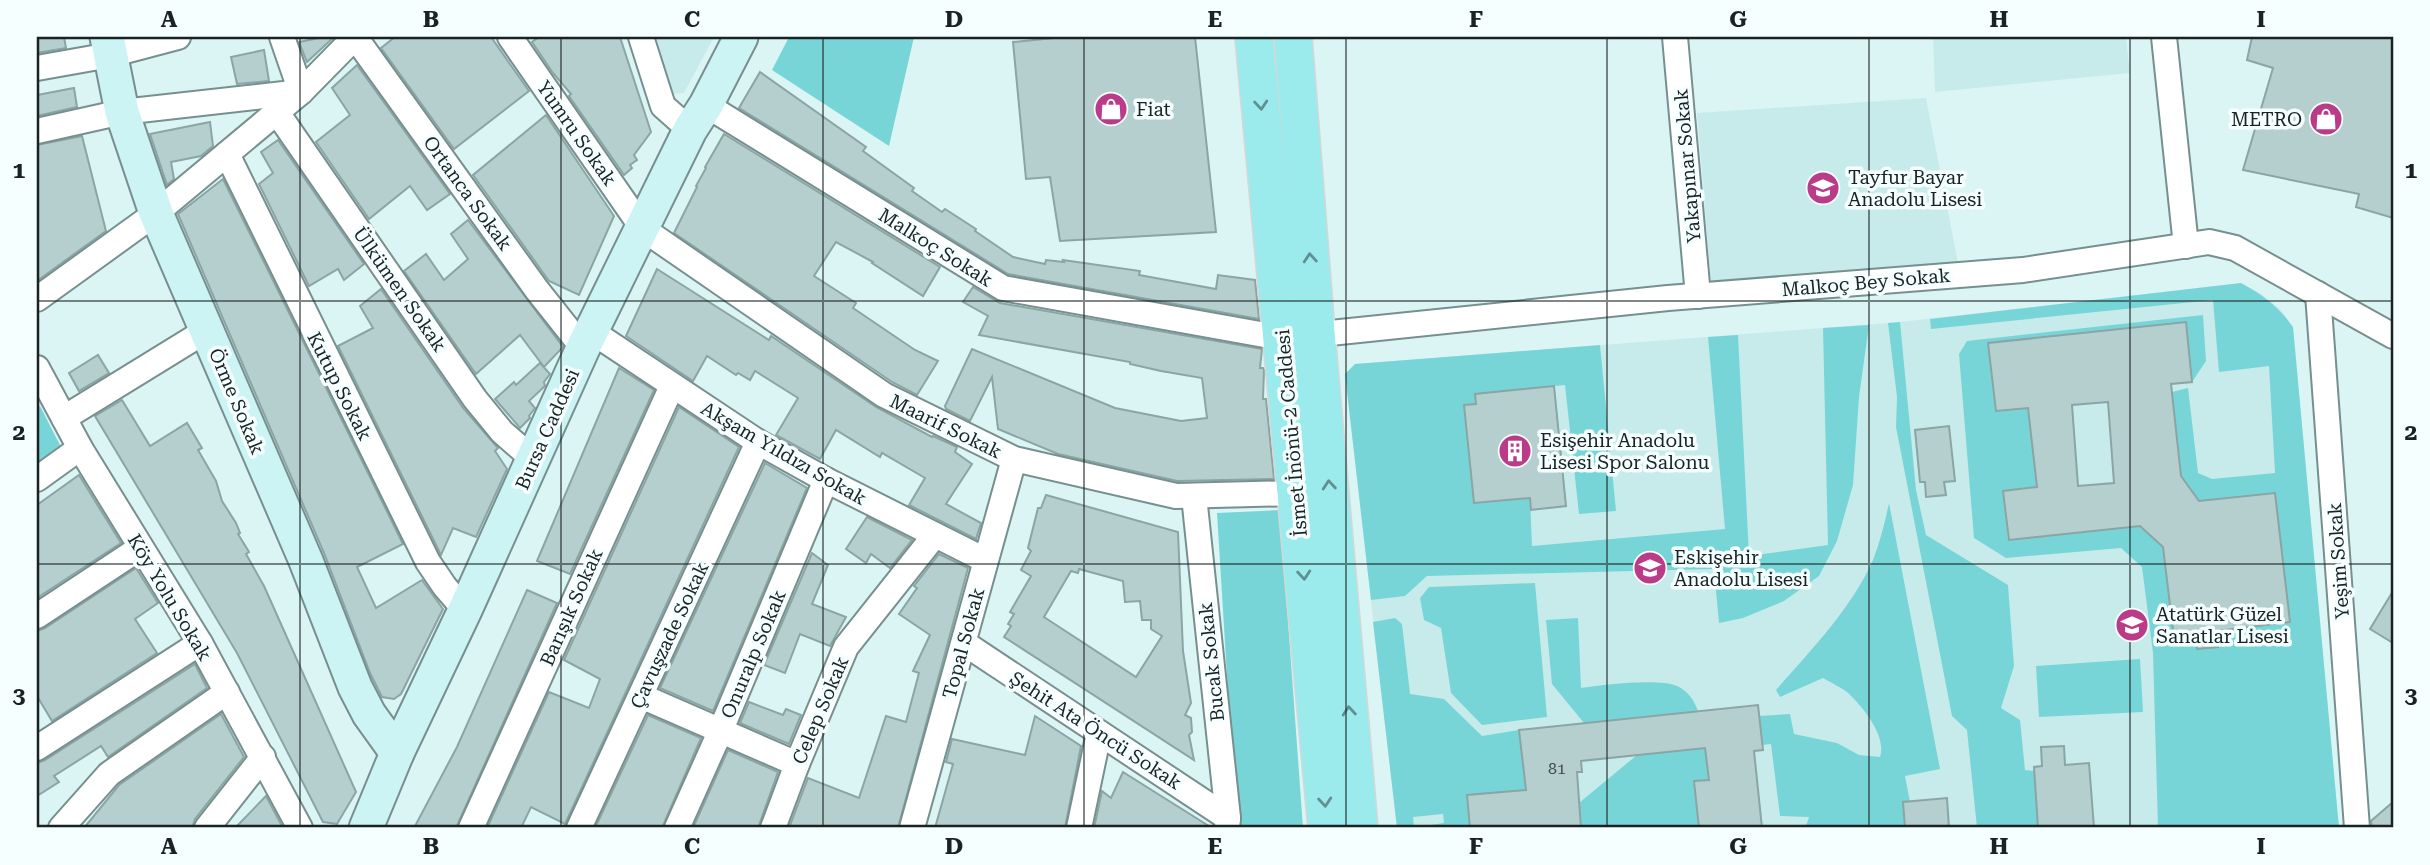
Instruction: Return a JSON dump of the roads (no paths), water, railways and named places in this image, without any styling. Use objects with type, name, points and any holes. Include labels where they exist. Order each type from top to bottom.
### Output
[{"type":"main road","name":"Bursa Caddesi","points":[[366,828],[397,753],[587,340],[741,37]]},
{"type":"main road","name":"İsmet İnönü-2 Caddesi","points":[[1254,37],[1299,335],[1359,828]]},
{"type":"main road","name":"İsmet İnönü-2 Caddesi","points":[[1293,37],[1299,335],[1296,493],[1328,828]]},
{"type":"main road","name":"Örme Sokak","points":[[108,46],[122,112],[156,213],[306,561],[355,687],[369,714],[397,753]]},
{"type":"street","points":[[37,68],[108,46],[178,37]]},
{"type":"street","points":[[282,37],[301,92]]},
{"type":"street","points":[[37,299],[156,213],[301,92],[355,37]]},
{"type":"street","name":"Ortanca Sokak","points":[[355,37],[537,290],[587,340]]},
{"type":"street","name":"Yumru Sokak","points":[[510,37],[643,229]]},
{"type":"street","name":"Malkoç Sokak","points":[[640,37],[663,106],[698,117],[1003,288],[1299,335]]},
{"type":"street","name":"Yakapınar Sokak","points":[[1675,37],[1698,296]]},
{"type":"street","points":[[2164,37],[2186,246]]},
{"type":"street","points":[[37,131],[122,112],[301,92]]},
{"type":"street","name":"Ülkümen Sokak","points":[[276,111],[475,399],[502,432],[533,459]]},
{"type":"street","name":"Kutup Sokak","points":[[226,155],[428,562],[465,610]]},
{"type":"street","name":"Maarif Sokak","points":[[643,229],[884,395],[1014,459],[1176,496],[1296,493]]},
{"type":"street","name":"Malkoç Bey Sokak","points":[[1299,335],[1698,296],[2023,270],[2209,242],[2235,248],[2393,336]]},
{"type":"street","name":"Yeşim Sokak","points":[[2318,294],[2357,828]]},
{"type":"street","points":[[64,418],[207,330]]},
{"type":"street","name":"Akşam Yıldızı Sokak","points":[[587,340],[672,386],[758,442],[826,480],[985,560]]},
{"type":"street","name":"Köy Yolu Sokak","points":[[38,374],[140,548],[200,643],[300,828]]},
{"type":"street","name":"Barışık Sokak","points":[[471,828],[672,386]]},
{"type":"street","name":"Çavuşzade Sokak","points":[[579,828],[758,442]]},
{"type":"street","points":[[37,479],[80,448]]},
{"type":"street","name":"Topal Sokak","points":[[912,828],[1014,459]]},
{"type":"street","name":"Onuralp Sokak","points":[[677,828],[826,480]]},
{"type":"street","name":"Bucak Sokak","points":[[1194,496],[1227,823]]},
{"type":"street","name":"Celep Sokak","points":[[773,828],[846,647],[935,535]]},
{"type":"street","points":[[37,616],[140,548]]},
{"type":"street","points":[[37,748],[200,643]]},
{"type":"street","name":"Şehit Ata Öncü Sokak","points":[[964,643],[1227,823]]},
{"type":"street","points":[[61,828],[109,774],[227,692]]},
{"type":"street","points":[[641,696],[797,764]]},
{"type":"street","points":[[1079,828],[1099,733]]},
{"type":"street","points":[[207,828],[263,757]]},
{"type":"place","name":"Fiat","points":[[1111,109]]},
{"type":"place","name":"METRO","points":[[2326,119]]},
{"type":"place","name":"Tayfur Bayar Anadolu Lisesi","points":[[1823,188]]},
{"type":"place","name":"Esişehir Anadolu Lisesi Spor Salonu","points":[[1515,451]]},
{"type":"place","name":"Eskişehir Anadolu Lisesi","points":[[1650,568]]},
{"type":"place","name":"Atatürk Güzel Sanatlar Lisesi","points":[[2132,625]]}]
